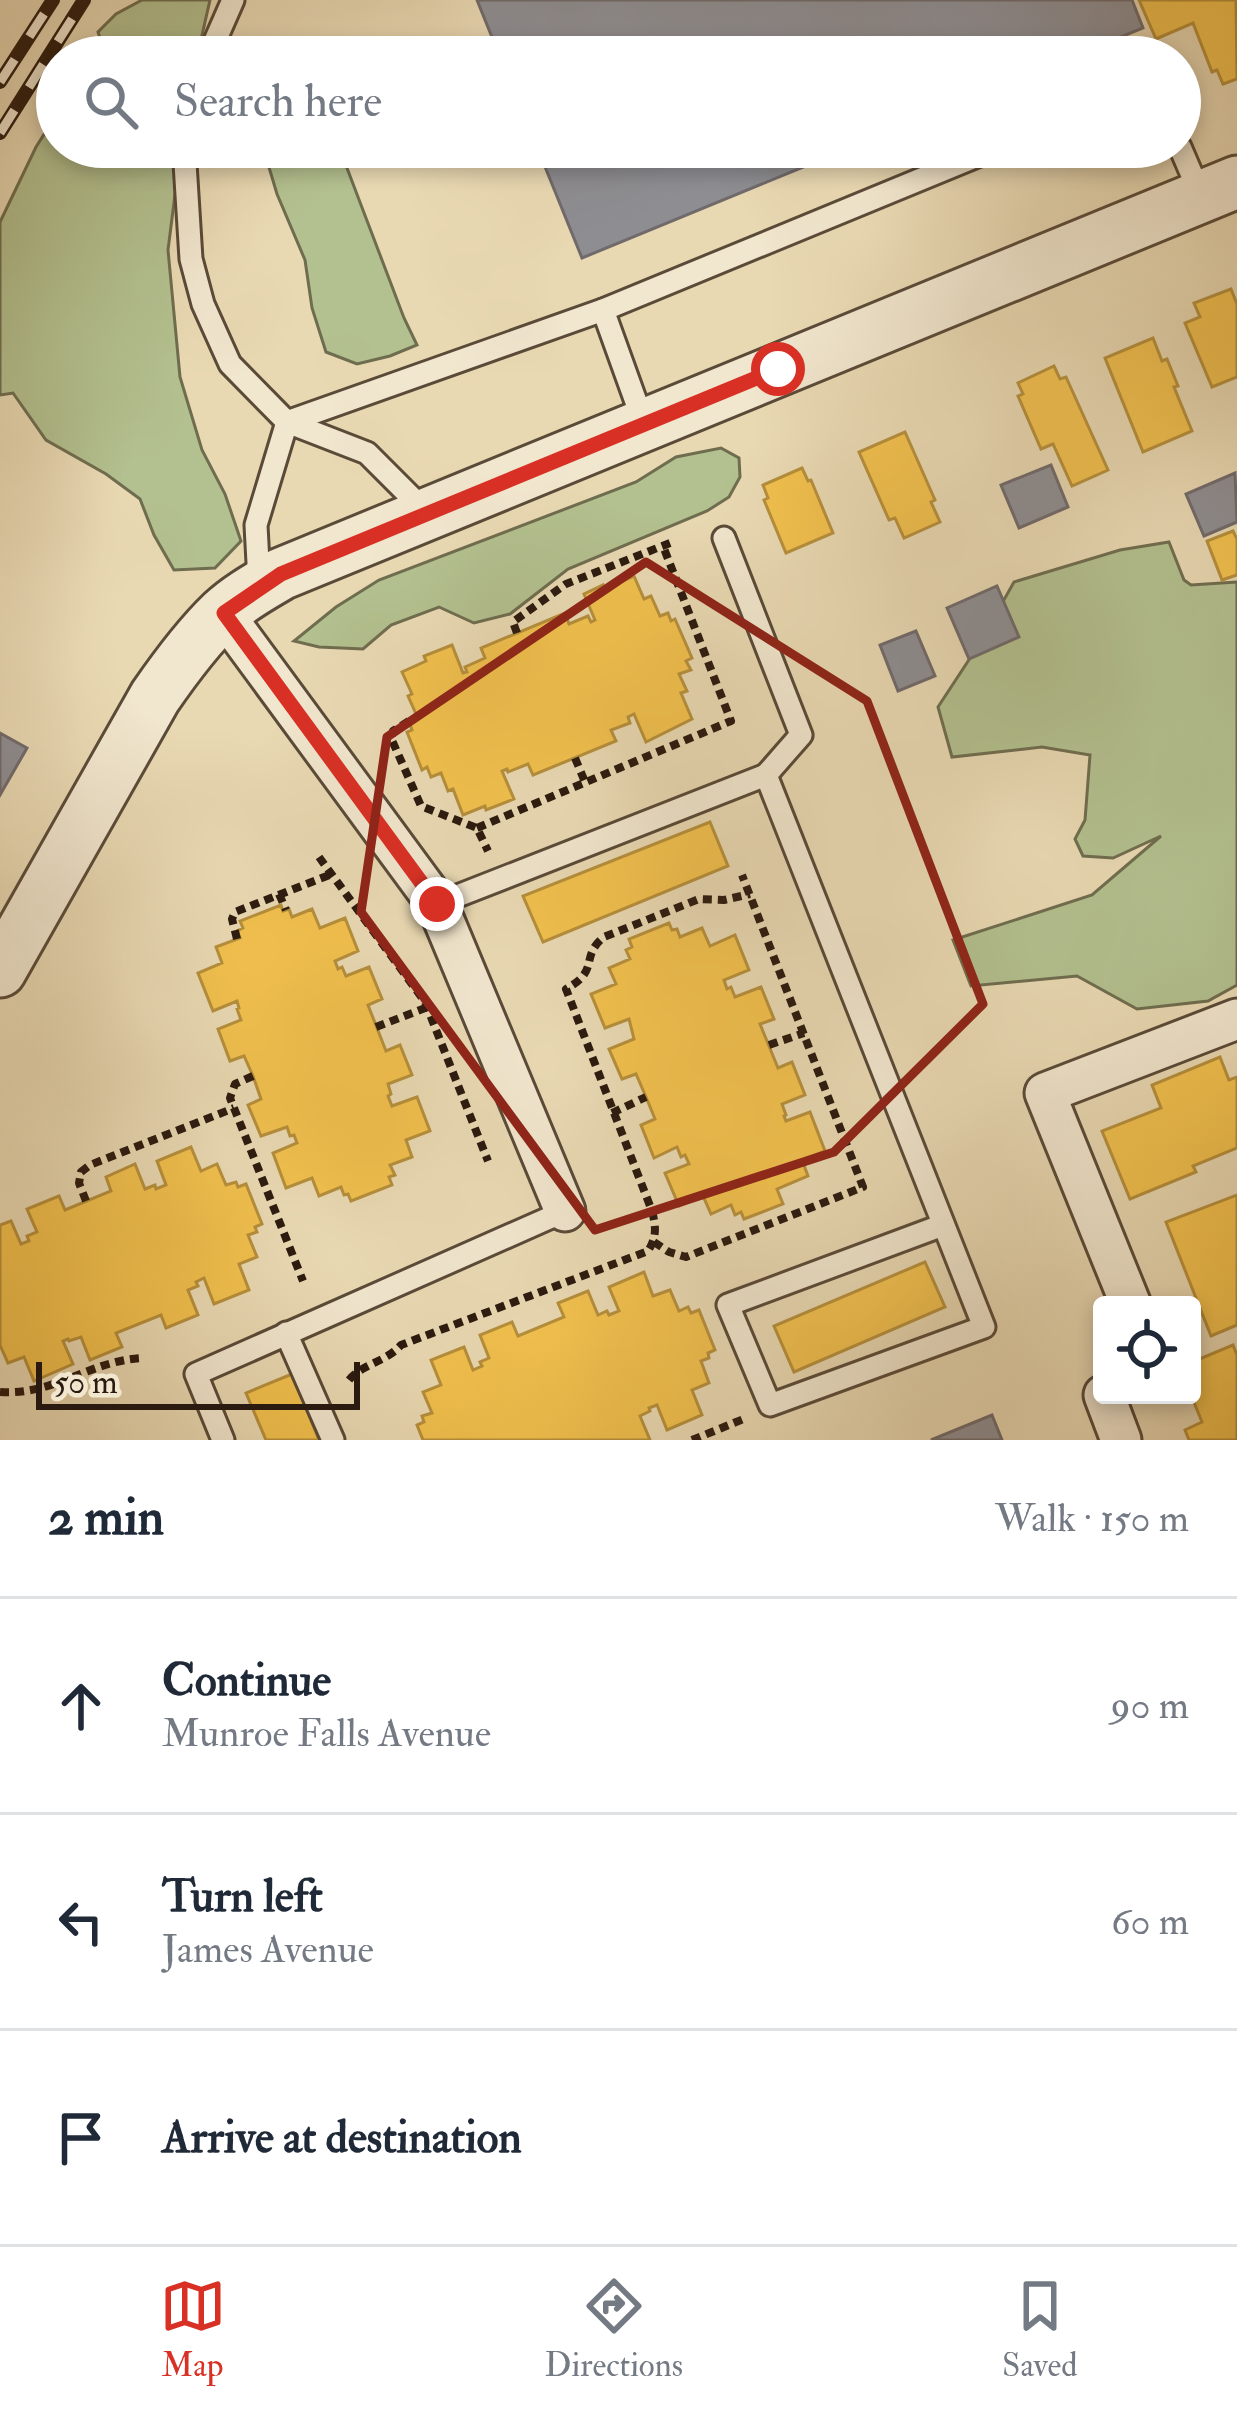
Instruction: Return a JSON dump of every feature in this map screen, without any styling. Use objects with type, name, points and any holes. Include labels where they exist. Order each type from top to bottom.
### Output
[{"type":"street","points":[[0,971],[174,670],[242,600],[281,574],[1219,189]]},
{"type":"street","points":[[242,600],[437,904],[565,1211]]},
{"type":"street","points":[[1127,1296],[1045,1093],[1237,1018]]},
{"type":"street","points":[[1107,1404],[1121,1440]]},
{"type":"lane","points":[[217,36],[233,0]]},
{"type":"lane","points":[[185,168],[190,259],[203,304],[230,364],[287,422],[367,453],[427,514]]},
{"type":"lane","points":[[287,422],[603,310],[948,168]]},
{"type":"lane","points":[[603,310],[644,424]]},
{"type":"lane","points":[[242,600],[256,525],[287,422]]},
{"type":"lane","points":[[437,904],[766,776],[801,735],[724,538]]},
{"type":"lane","points":[[766,776],[984,1327],[770,1405],[728,1305],[943,1225]]},
{"type":"lane","points":[[223,1440],[196,1374],[565,1211]]},
{"type":"lane","points":[[286,1334],[333,1440]]},
{"type":"path","points":[[477,828],[731,721],[666,545],[566,584],[513,622],[517,633]]},
{"type":"path","points":[[409,721],[393,731],[391,738],[422,806],[477,828],[492,859]]},
{"type":"path","points":[[575,758],[585,782]]},
{"type":"path","points":[[319,857],[428,1007],[488,1161]]},
{"type":"path","points":[[237,939],[235,912],[332,874]]},
{"type":"path","points":[[654,1242],[686,1257],[863,1186],[742,875]]},
{"type":"path","points":[[279,894],[286,910]]},
{"type":"path","points":[[376,1027],[428,1007]]},
{"type":"path","points":[[769,1045],[804,1033]]},
{"type":"path","points":[[253,1076],[235,1084],[230,1097],[303,1281]]},
{"type":"path","points":[[612,1113],[646,1097]]},
{"type":"path","points":[[86,1201],[79,1183],[81,1172],[90,1165],[234,1108]]},
{"type":"path","points":[[0,1392],[24,1394],[119,1359],[142,1358]]},
{"type":"path","points":[[692,1440],[757,1414]]},
{"type":"highlighted area","points":[[646,562],[867,701],[983,1004],[834,1152],[595,1230],[361,912],[387,737]]},
{"type":"green space","points":[[142,0],[210,0],[202,36],[99,36],[116,14]]},
{"type":"green space","points":[[36,147],[36,168],[178,168],[168,250],[180,377],[202,450],[225,494],[241,541],[215,568],[174,570],[140,499],[46,440],[13,393],[0,395],[0,222]]},
{"type":"green space","points":[[269,168],[347,168],[417,345],[357,364],[326,352],[312,308],[305,260]]},
{"type":"green space","points":[[721,448],[739,458],[740,477],[729,497],[707,511],[568,569],[510,614],[474,623],[439,607],[391,625],[363,649],[294,641],[379,580],[636,482],[676,457]]},
{"type":"green space","points":[[1169,542],[1184,580],[1191,585],[1237,582],[1237,985],[1208,1001],[1137,1009],[1077,976],[971,986],[953,940],[1092,895],[1161,836],[1113,858],[1083,856],[1075,839],[1085,820],[1090,755],[1042,747],[952,757],[938,707],[1014,582],[1120,550]]},
{"type":"building: Homes","points":[[1139,0],[1236,0],[1237,79],[1223,84],[1217,70],[1212,72],[1193,23],[1155,36]]},
{"type":"building: Homes","points":[[1231,289],[1237,304],[1237,377],[1212,387],[1185,323],[1200,317],[1194,303]]},
{"type":"building: Homes","points":[[1153,338],[1162,361],[1167,359],[1192,431],[1143,452],[1105,358]]},
{"type":"building: Homes","points":[[1054,366],[1060,379],[1066,377],[1108,470],[1072,486],[1053,444],[1041,449],[1018,396],[1023,394],[1018,383]]},
{"type":"building: Homes","points":[[905,432],[940,522],[904,538],[895,518],[889,520],[859,452]]},
{"type":"building: Homes","points":[[802,468],[833,533],[786,553],[764,500],[768,498],[763,485]]},
{"type":"building: Homes","points":[[1233,531],[1237,575],[1222,580],[1207,541]]},
{"type":"building: Homes","points":[[634,576],[644,599],[651,596],[660,616],[668,613],[671,621],[675,619],[692,658],[686,661],[691,670],[679,674],[692,719],[646,742],[634,714],[628,717],[630,723],[611,730],[616,741],[533,775],[528,764],[502,771],[514,799],[463,815],[441,773],[431,777],[427,767],[422,770],[407,732],[416,714],[402,672],[426,661],[424,656],[452,645],[463,673],[467,672],[465,667],[485,658],[481,648],[565,613],[569,624],[588,616],[591,622],[595,620],[584,594]]},
{"type":"building: Homes","points":[[710,822],[728,866],[543,942],[523,896]]},
{"type":"building: Homes","points":[[281,905],[292,917],[312,909],[320,928],[345,918],[358,951],[335,961],[338,969],[342,967],[346,976],[369,967],[382,999],[368,1005],[386,1051],[400,1045],[412,1075],[388,1084],[388,1096],[392,1106],[417,1097],[430,1131],[406,1140],[412,1157],[390,1165],[395,1175],[389,1177],[392,1185],[351,1201],[341,1187],[319,1196],[312,1178],[286,1188],[273,1153],[297,1143],[294,1135],[290,1136],[287,1127],[261,1136],[248,1105],[261,1099],[253,1076],[244,1056],[230,1061],[218,1029],[241,1020],[237,1001],[213,1011],[198,973],[222,963],[216,947],[240,938],[240,921]]},
{"type":"building: Homes","points":[[669,923],[680,937],[702,928],[710,946],[735,935],[749,970],[724,980],[727,989],[731,987],[735,997],[761,987],[774,1019],[760,1024],[778,1068],[792,1062],[805,1095],[782,1104],[784,1116],[786,1121],[810,1112],[825,1151],[802,1160],[808,1176],[777,1189],[783,1204],[744,1219],[741,1212],[735,1215],[731,1205],[711,1214],[703,1196],[679,1206],[665,1173],[689,1164],[685,1155],[681,1157],[677,1147],[654,1158],[641,1125],[655,1119],[646,1097],[636,1074],[622,1079],[609,1049],[634,1039],[629,1019],[605,1028],[591,994],[616,984],[609,968],[630,959],[629,939]]},
{"type":"building: Homes","points":[[1220,1057],[1229,1080],[1237,1077],[1237,1148],[1193,1166],[1196,1172],[1130,1199],[1102,1131],[1161,1108],[1152,1085]]},
{"type":"building: Homes","points":[[191,1147],[201,1171],[217,1164],[226,1185],[246,1184],[262,1224],[248,1235],[257,1257],[239,1264],[249,1290],[214,1304],[204,1278],[188,1290],[198,1315],[166,1328],[161,1315],[116,1333],[122,1347],[90,1360],[81,1337],[63,1341],[73,1364],[34,1381],[24,1357],[8,1363],[0,1345],[0,1225],[11,1221],[21,1244],[29,1241],[27,1236],[37,1232],[27,1209],[59,1196],[65,1210],[111,1191],[106,1177],[135,1164],[145,1189],[155,1185],[156,1189],[166,1185],[157,1161]]},
{"type":"building: Homes","points":[[1237,1195],[1237,1325],[1211,1336],[1201,1296],[1195,1296],[1166,1222]]},
{"type":"building: Homes","points":[[925,1262],[945,1307],[794,1372],[774,1326]]},
{"type":"building: Homes","points":[[644,1272],[653,1296],[670,1290],[679,1311],[699,1310],[715,1350],[701,1361],[709,1383],[692,1390],[702,1415],[667,1430],[657,1405],[649,1408],[640,1416],[650,1440],[423,1440],[417,1425],[424,1422],[422,1416],[432,1413],[423,1392],[441,1385],[431,1360],[464,1347],[473,1370],[489,1358],[480,1335],[512,1322],[518,1336],[564,1317],[558,1303],[588,1291],[598,1315],[619,1311],[609,1287]]},
{"type":"building: Homes","points":[[1233,1345],[1237,1440],[1189,1440],[1185,1430],[1202,1422],[1195,1404],[1201,1404],[1201,1358]]},
{"type":"building: Homes","points":[[292,1374],[319,1440],[266,1440],[246,1393]]},
{"type":"building: Industry","points":[[477,0],[1132,0],[1143,28],[1123,36],[492,36]]},
{"type":"building: Industry","points":[[546,168],[801,168],[582,258]]},
{"type":"building: Industry","points":[[1051,465],[1068,507],[1019,528],[1001,485]]},
{"type":"building: Industry","points":[[1235,473],[1237,522],[1204,536],[1186,494]]},
{"type":"building: Industry","points":[[997,586],[1019,637],[969,659],[947,608]]},
{"type":"building: Industry","points":[[916,631],[935,676],[898,691],[880,645]]},
{"type":"building: Industry","points":[[0,733],[27,748],[0,795]]},
{"type":"building: Industry","points":[[992,1415],[1002,1440],[931,1440]]},
{"type":"railway","points":[[0,82],[53,0]]},
{"type":"railway","points":[[61,36],[84,0]]},
{"type":"railway","points":[[0,133],[36,76]]},
{"type":"route","points":[[437,904],[224,613],[281,574],[778,369]]}]
